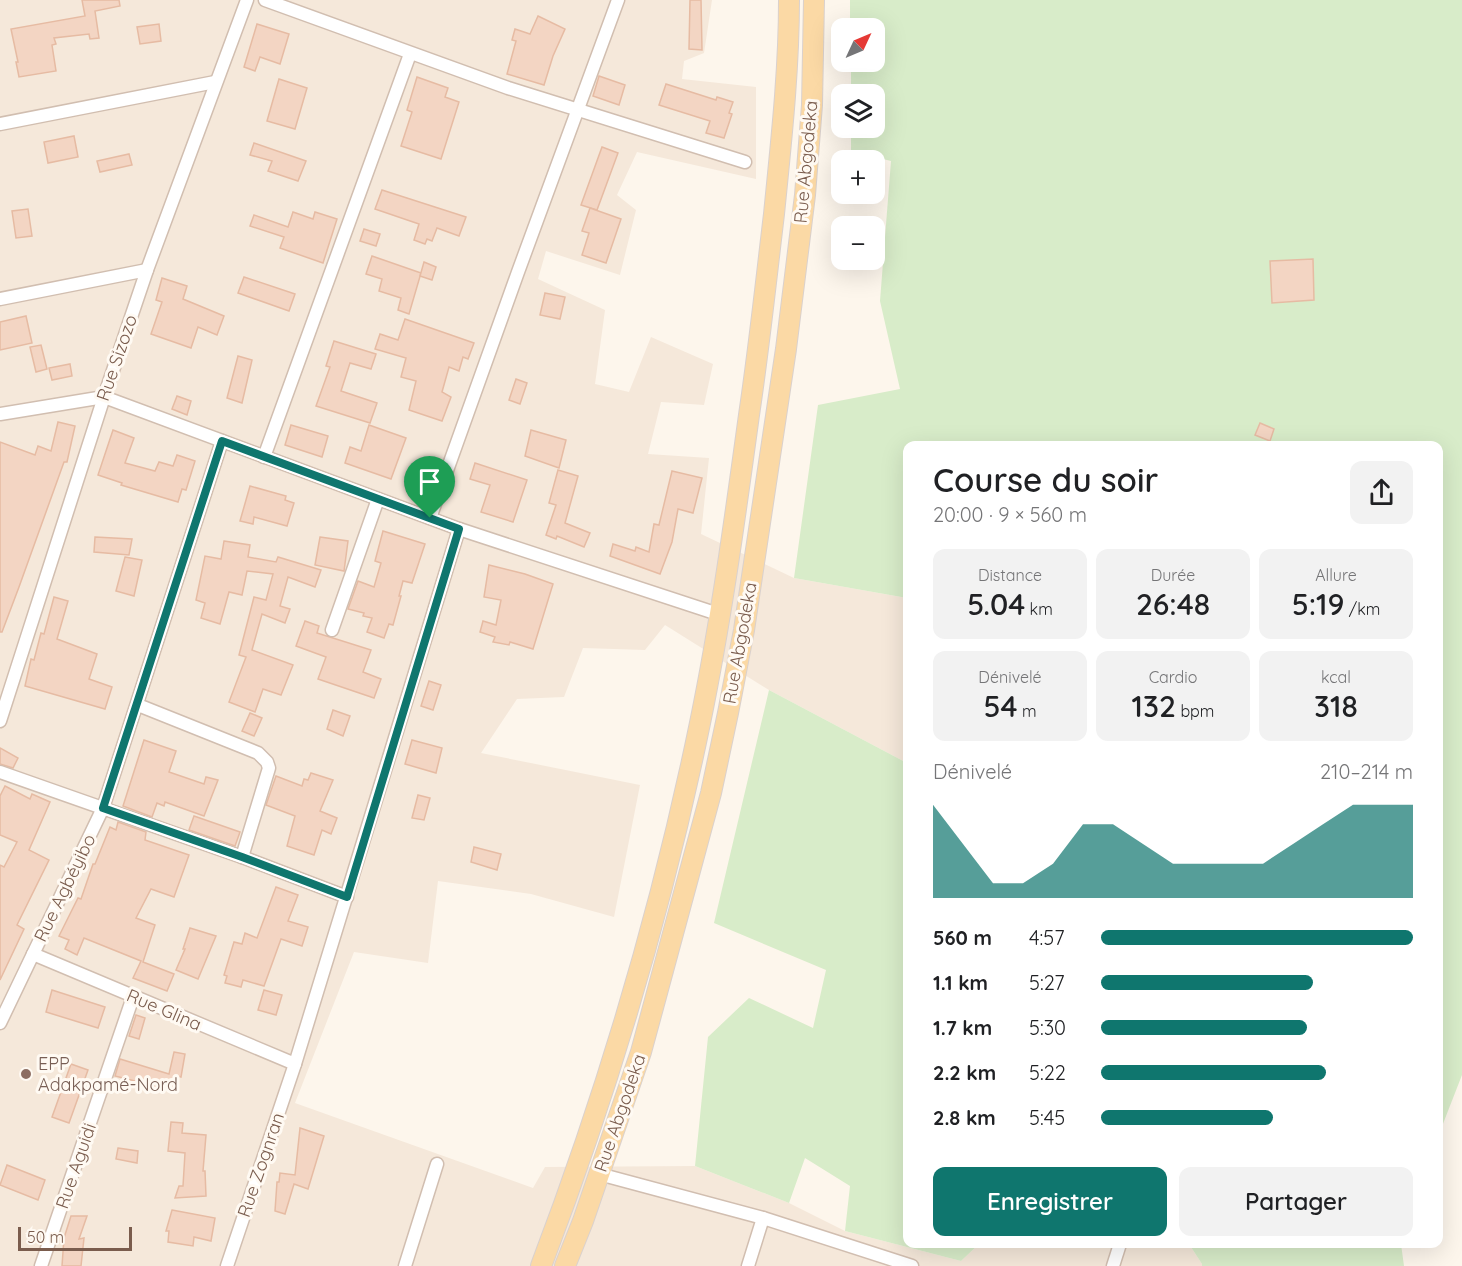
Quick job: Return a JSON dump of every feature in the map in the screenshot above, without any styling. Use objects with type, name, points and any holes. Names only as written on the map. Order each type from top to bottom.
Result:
[{"type":"main road","name":"Rue Abgodeka","points":[[540,1266],[563,1208],[617,1048],[644,952],[700,725],[721,615],[760,338],[785,108],[789,0]]},
{"type":"main road","name":"Rue Abgodeka","points":[[565,1266],[641,1052],[711,793],[744,630],[786,349],[805,195],[812,105],[814,0]]},
{"type":"street","name":"Rue Sizozo","points":[[1,718],[147,270],[247,0]]},
{"type":"street","points":[[265,0],[410,54],[577,110],[745,162]]},
{"type":"street","points":[[430,518],[577,110],[612,22],[618,0]]},
{"type":"street","points":[[264,457],[410,54]]},
{"type":"street","points":[[0,124],[215,82]]},
{"type":"street","points":[[0,299],[147,270]]},
{"type":"street","points":[[0,414],[104,397],[459,529],[721,615]]},
{"type":"street","name":"Rue Agbéyibo","points":[[0,1023],[103,808],[222,441]]},
{"type":"street","points":[[332,630],[378,499]]},
{"type":"street","name":"Rue Zognran","points":[[227,1266],[295,1064],[459,529]]},
{"type":"street","points":[[138,705],[258,753],[267,762],[269,768],[242,857]]},
{"type":"street","points":[[0,772],[242,857],[347,897]]},
{"type":"street","name":"Rue Glina","points":[[33,954],[295,1064]]},
{"type":"street","name":"Rue Aguidi","points":[[41,1266],[134,997]]},
{"type":"street","points":[[405,1266],[437,1164]]},
{"type":"street","points":[[599,1174],[763,1218],[912,1266]]},
{"type":"street","points":[[748,1266],[763,1218]]},
{"type":"street","points":[[1113,1266],[1118,1248]]},
{"type":"shaded area","points":[[0,0],[712,0],[704,53],[684,61],[682,79],[756,87],[756,179],[637,152],[617,195],[636,210],[620,275],[546,251],[538,279],[605,310],[595,384],[629,392],[651,337],[713,364],[704,405],[661,402],[648,454],[709,458],[701,534],[794,578],[903,597],[903,761],[769,690],[665,625],[645,650],[583,648],[564,697],[517,699],[481,753],[640,785],[614,917],[531,894],[438,881],[428,963],[354,952],[295,1103],[533,1188],[545,1167],[695,1166],[789,1203],[845,1231],[903,1246],[903,1248],[961,1261],[975,1248],[1192,1248],[1202,1266],[0,1266]]},
{"type":"green space","points":[[850,0],[1462,0],[1462,1075],[1443,1124],[1443,441],[903,441],[903,597],[794,578],[818,405],[900,389],[880,301],[882,270],[885,270],[891,161],[885,160],[885,150],[851,150],[851,138],[885,138],[885,84],[851,84],[851,72],[885,72],[885,18],[850,18]]},
{"type":"green space","points":[[769,690],[903,761],[903,1246],[845,1231],[850,1186],[805,1158],[789,1203],[695,1166],[708,1037],[749,998],[813,1028],[826,970],[714,923]]},
{"type":"green space","points":[[911,1248],[975,1248],[961,1261]]},
{"type":"green space","points":[[1192,1248],[1402,1248],[1404,1266],[1202,1266]]},
{"type":"building","points":[[82,0],[119,0],[120,6],[95,11],[99,38],[90,39],[89,34],[54,38],[56,44],[52,45],[56,71],[19,77],[11,29],[85,16]]},
{"type":"building","points":[[690,0],[701,0],[702,50],[689,49]]},
{"type":"building","points":[[538,16],[565,29],[544,85],[507,74],[516,41],[512,40],[515,29],[530,34]]},
{"type":"building","points":[[159,24],[161,41],[140,44],[137,27]]},
{"type":"building","points":[[257,24],[289,34],[280,64],[260,57],[255,71],[244,67]]},
{"type":"building","points":[[599,76],[625,85],[619,105],[593,96]]},
{"type":"building","points":[[417,77],[448,88],[445,97],[459,102],[441,159],[401,146],[412,112],[407,110]]},
{"type":"building","points":[[279,79],[307,88],[295,129],[267,121]]},
{"type":"building","points":[[666,84],[716,100],[717,97],[733,102],[729,113],[732,114],[724,138],[706,133],[710,121],[659,105]]},
{"type":"building","points":[[74,136],[78,157],[48,163],[44,142]]},
{"type":"building","points":[[254,143],[306,161],[298,181],[268,171],[272,161],[250,155]]},
{"type":"building","points":[[602,147],[618,153],[597,210],[581,205]]},
{"type":"building","points":[[129,154],[132,165],[100,172],[97,161]]},
{"type":"building","points":[[382,190],[466,217],[459,236],[437,228],[432,241],[427,239],[425,244],[414,240],[419,224],[375,209]]},
{"type":"building","points":[[590,208],[621,219],[606,263],[582,255],[589,233],[582,231]]},
{"type":"building","points":[[28,209],[32,236],[16,238],[12,211]]},
{"type":"building","points":[[293,212],[313,219],[315,212],[337,219],[323,263],[280,248],[284,237],[250,226],[254,215],[288,227]]},
{"type":"building","points":[[364,229],[380,234],[376,246],[360,241]]},
{"type":"building","points":[[372,256],[421,273],[409,314],[398,310],[401,298],[379,291],[382,279],[366,274]]},
{"type":"building","points":[[1313,259],[1314,300],[1272,303],[1270,261]]},
{"type":"building","points":[[424,262],[436,267],[432,280],[420,276]]},
{"type":"building","points":[[244,277],[295,294],[289,311],[238,293]]},
{"type":"building","points":[[162,278],[187,286],[183,299],[224,316],[217,335],[198,327],[191,348],[151,334],[162,302],[156,300]]},
{"type":"building","points":[[545,293],[565,297],[560,319],[540,315]]},
{"type":"building","points":[[26,316],[32,343],[0,350],[0,322]]},
{"type":"building","points":[[405,319],[474,343],[468,359],[463,357],[459,371],[449,367],[442,392],[451,397],[442,421],[409,410],[416,381],[401,377],[406,358],[375,349],[380,334],[398,340]]},
{"type":"building","points":[[334,341],[376,354],[371,369],[350,363],[341,391],[377,403],[370,423],[316,406],[330,367],[326,366]]},
{"type":"building","points":[[41,345],[47,369],[36,372],[30,347]]},
{"type":"building","points":[[238,356],[252,360],[242,403],[227,398]]},
{"type":"building","points":[[70,364],[72,376],[52,380],[49,368]]},
{"type":"building","points":[[516,379],[527,383],[520,404],[509,400]]},
{"type":"building","points":[[177,396],[191,401],[187,415],[172,409]]},
{"type":"building","points":[[58,422],[75,426],[67,462],[64,462],[19,587],[2,632],[0,632],[0,442],[35,455],[38,446],[51,451]]},
{"type":"building","points":[[1260,423],[1274,429],[1270,441],[1255,435]]},
{"type":"building","points":[[291,425],[328,436],[322,457],[285,445]]},
{"type":"building","points":[[369,425],[406,438],[391,479],[345,463],[350,447],[361,451]]},
{"type":"building","points":[[113,430],[134,438],[125,463],[155,471],[159,462],[173,466],[177,455],[195,461],[186,490],[182,489],[178,502],[121,485],[122,483],[98,475]]},
{"type":"building","points":[[531,430],[566,440],[559,468],[525,456]]},
{"type":"building","points":[[475,463],[527,480],[513,522],[481,512],[490,485],[470,479]]},
{"type":"building","points":[[558,470],[578,476],[565,523],[590,533],[584,547],[557,536],[556,539],[546,535],[556,505],[549,503]]},
{"type":"building","points":[[672,471],[702,478],[693,513],[678,509],[672,542],[660,574],[610,556],[613,544],[635,551],[636,547],[649,552],[654,524],[659,525]]},
{"type":"building","points":[[250,486],[286,496],[285,500],[294,503],[287,526],[254,517],[253,524],[240,521]]},
{"type":"building","points":[[383,531],[425,544],[412,583],[403,581],[393,625],[389,624],[384,638],[367,632],[372,618],[363,616],[364,613],[348,609],[358,581],[374,587],[381,563],[375,561]]},
{"type":"building","points":[[95,537],[132,539],[129,555],[94,552]]},
{"type":"building","points":[[320,537],[348,541],[344,571],[315,565]]},
{"type":"building","points":[[224,541],[250,545],[248,557],[276,562],[278,557],[321,570],[315,587],[288,577],[280,606],[290,609],[285,623],[262,614],[252,650],[293,665],[281,695],[263,689],[255,712],[229,702],[246,657],[239,655],[254,597],[266,600],[273,574],[247,571],[242,595],[229,592],[220,624],[201,618],[205,603],[196,600],[205,556],[221,559]]},
{"type":"building","points":[[125,557],[142,560],[134,596],[116,591]]},
{"type":"building","points":[[489,565],[553,584],[533,649],[510,642],[509,645],[493,642],[495,637],[480,632],[483,621],[496,625],[501,600],[484,597]]},
{"type":"building","points":[[54,597],[68,601],[57,639],[97,654],[89,679],[112,687],[105,709],[25,686],[31,659],[34,660],[41,633],[44,634]]},
{"type":"building","points":[[305,621],[319,626],[317,633],[371,650],[363,672],[381,679],[374,698],[318,679],[326,657],[296,646]]},
{"type":"building","points":[[429,681],[441,685],[433,710],[421,706]]},
{"type":"building","points":[[333,710],[350,716],[343,736],[327,729]]},
{"type":"building","points":[[250,713],[262,718],[254,736],[242,731]]},
{"type":"building","points":[[144,740],[176,751],[169,772],[204,784],[206,777],[218,780],[204,816],[165,802],[164,806],[157,803],[152,817],[123,806]]},
{"type":"building","points":[[412,740],[442,748],[436,773],[405,764]]},
{"type":"building","points":[[0,748],[18,758],[13,768],[0,764]]},
{"type":"building","points":[[311,773],[333,780],[320,811],[337,818],[331,834],[322,830],[314,855],[287,846],[295,816],[266,805],[276,776],[302,786],[304,779],[308,780]]},
{"type":"building","points":[[5,786],[30,799],[32,794],[50,802],[29,850],[49,860],[17,925],[24,929],[0,980],[0,865],[4,867],[17,842],[0,835],[0,796]]},
{"type":"building","points":[[418,795],[430,798],[424,820],[412,818]]},
{"type":"building","points":[[194,816],[240,832],[235,846],[189,830]]},
{"type":"building","points":[[118,822],[146,832],[145,840],[189,855],[174,897],[151,889],[136,918],[155,925],[143,962],[174,974],[167,991],[133,978],[141,961],[84,938],[77,955],[65,949],[69,940],[59,936],[78,898],[81,899],[93,864],[95,864],[110,827],[116,830]]},
{"type":"building","points":[[474,847],[501,854],[497,870],[471,862]]},
{"type":"building","points":[[276,887],[298,895],[288,921],[308,927],[302,946],[281,939],[264,986],[243,980],[241,987],[225,983],[227,976],[224,975],[234,942],[242,944],[245,933],[257,938]]},
{"type":"building","points":[[190,928],[216,936],[198,979],[176,970],[185,949],[183,949]]},
{"type":"building","points":[[52,990],[105,1007],[98,1028],[46,1012]]},
{"type":"building","points":[[264,990],[282,995],[276,1015],[258,1010]]},
{"type":"building","points":[[136,1015],[145,1018],[139,1039],[129,1036]]},
{"type":"building","points":[[174,1052],[185,1054],[181,1077],[177,1076],[175,1091],[115,1076],[120,1059],[169,1074]]},
{"type":"building","points":[[71,1064],[88,1070],[69,1123],[52,1117]]},
{"type":"building","points":[[171,1122],[183,1123],[182,1133],[206,1135],[203,1171],[205,1171],[206,1196],[175,1198],[179,1186],[183,1186],[185,1153],[168,1151]]},
{"type":"building","points":[[300,1128],[324,1136],[308,1189],[294,1184],[285,1214],[275,1211],[277,1182],[279,1182],[280,1173],[295,1175]]},
{"type":"building","points":[[118,1148],[138,1151],[137,1163],[116,1159]]},
{"type":"building","points":[[7,1165],[45,1180],[38,1200],[0,1185]]},
{"type":"building","points":[[172,1210],[215,1218],[211,1241],[194,1237],[193,1246],[168,1242],[169,1231],[166,1231]]},
{"type":"building","points":[[71,1216],[87,1216],[79,1239],[84,1238],[81,1266],[62,1266],[64,1238]]},
{"type":"place","name":"EPP Adakpamé-Nord","points":[[26,1074]]},
{"type":"route","points":[[222,441],[430,518],[459,529],[347,897],[103,808],[222,441]]}]
